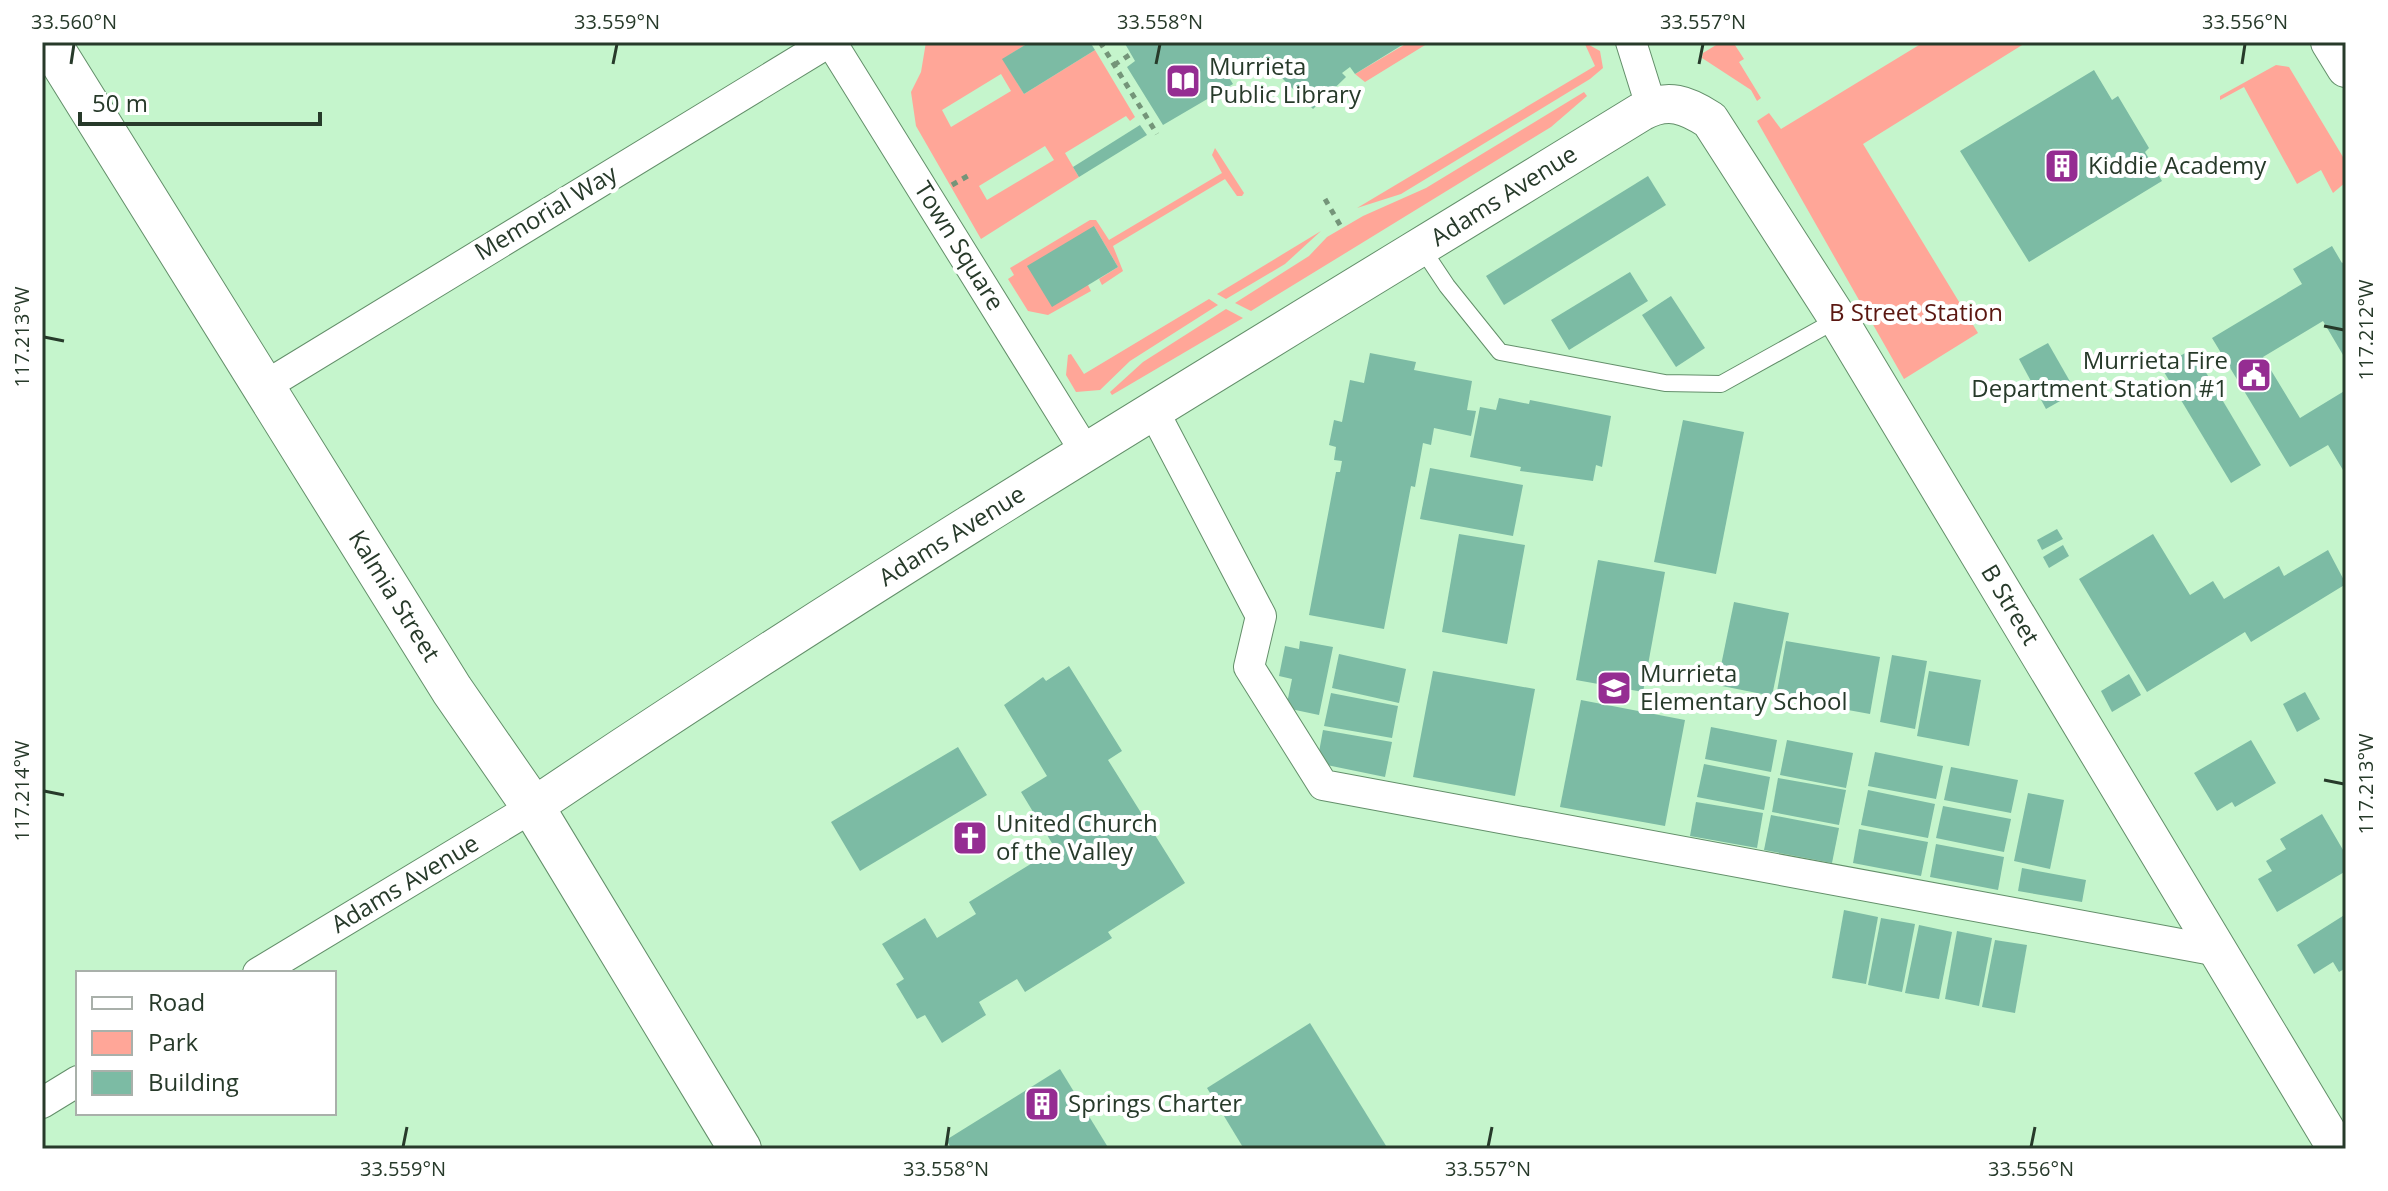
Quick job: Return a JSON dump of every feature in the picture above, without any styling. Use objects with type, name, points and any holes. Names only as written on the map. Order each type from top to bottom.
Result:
[{"type":"main road","name":"Kalmia Street","points":[[49,42],[452,690],[533,807],[740,1149]]},
{"type":"street","name":"Memorial Way","points":[[265,386],[830,42]]},
{"type":"street","name":"Town Square","points":[[830,42],[1085,451]]},
{"type":"street","points":[[1631,42],[1651,106]]},
{"type":"street","points":[[2330,42],[2346,68]]},
{"type":"street","name":"B Street","points":[[1651,106],[1683,103],[1710,120],[1838,319],[2337,1149]]},
{"type":"street","name":"Adams Avenue","points":[[261,971],[533,807],[656,724],[1085,451],[1651,106]]},
{"type":"street","points":[[1153,410],[1261,616],[1249,667],[1323,785],[2218,951]]},
{"type":"street","points":[[42,1103],[76,1082]]},
{"type":"lane","points":[[1421,247],[1447,286],[1500,352],[1665,383],[1721,384],[1838,319]]},
{"type":"path","points":[[1101,42],[1157,134]]},
{"type":"path","points":[[1114,65],[1131,54]]},
{"type":"path","points":[[1125,83],[1134,78]]},
{"type":"path","points":[[948,188],[971,174]]},
{"type":"path","points":[[1325,199],[1340,225]]},
{"type":"green space","points":[[926,42],[1030,42],[1003,59],[1024,94],[1095,50],[1135,117],[1130,121],[1126,116],[1065,153],[1079,177],[981,239],[916,126],[911,92],[921,72]],"holes":[[[1001,74],[1011,91],[951,127],[942,110]],[[1045,146],[1054,160],[987,200],[979,186]]]},
{"type":"green space","points":[[1409,42],[1430,42],[1365,82],[1355,74]]},
{"type":"green space","points":[[1584,42],[1600,51],[1603,68],[1590,79],[1401,194],[1357,208],[1595,66]]},
{"type":"green space","points":[[1721,42],[1733,42],[1744,59],[1739,62],[1761,98],[1757,101],[1751,90],[1702,58],[1703,53]]},
{"type":"green space","name":"B Street Station","points":[[1924,42],[2027,42],[1863,144],[1978,333],[1904,379],[1757,121],[1769,113],[1781,129]]},
{"type":"green space","points":[[2276,65],[2289,67],[2346,162],[2346,182],[2333,193],[2321,170],[2297,184],[2244,87],[2220,100],[2220,96]]},
{"type":"green space","points":[[1584,92],[1587,96],[1551,127],[1251,311],[1235,303],[1309,256],[1327,237],[1363,216],[1426,188]]},
{"type":"green space","points":[[1215,148],[1244,193],[1242,196],[1237,196],[1225,179],[1113,246],[1123,271],[1102,285],[1099,279],[1118,267],[1094,226],[1088,285],[1091,291],[1048,315],[1028,311],[1008,279],[1014,275],[1010,268],[1090,220],[1096,220],[1109,240],[1222,173],[1212,155]]},
{"type":"green space","points":[[1321,231],[1285,264],[1226,299],[1217,294]]},
{"type":"green space","points":[[1209,299],[1218,305],[1130,361],[1100,390],[1076,392],[1066,375],[1068,355],[1071,354],[1084,374]]},
{"type":"green space","points":[[1226,309],[1243,318],[1112,395],[1110,392],[1143,362]]},
{"type":"building","points":[[1030,42],[1090,42],[1095,50],[1024,94],[1002,59]]},
{"type":"building","name":"Murrieta Public Library","points":[[1124,42],[1407,42],[1355,74],[1350,67],[1342,73],[1346,77],[1313,109],[1261,57],[1228,76],[1233,84],[1163,125],[1127,67],[1135,61]]},
{"type":"building","name":"Kiddie Academy","points":[[2094,70],[2112,100],[2118,96],[2149,148],[2145,152],[2162,181],[2029,262],[1960,151]]},
{"type":"building","points":[[1140,125],[1147,135],[1079,177],[1073,167]]},
{"type":"building","points":[[1648,176],[1666,205],[1504,305],[1486,276]]},
{"type":"building","points":[[1094,226],[1118,267],[1052,307],[1027,266]]},
{"type":"building","name":"Murrieta Fire Department Station #1","points":[[2332,246],[2342,263],[2346,261],[2346,360],[2323,321],[2263,357],[2300,418],[2346,390],[2346,475],[2328,445],[2290,467],[2212,338],[2302,284],[2293,269]]},
{"type":"building","points":[[1630,272],[1648,301],[1569,350],[1551,320]]},
{"type":"building","points":[[1671,296],[1705,348],[1676,367],[1642,315]]},
{"type":"building","points":[[2048,343],[2076,392],[2046,409],[2019,359]]},
{"type":"building","points":[[2192,349],[2261,465],[2231,483],[2161,367]]},
{"type":"building","points":[[1370,353],[1416,362],[1414,370],[1472,381],[1467,410],[1476,411],[1471,436],[1434,428],[1431,445],[1423,443],[1415,487],[1411,486],[1384,629],[1309,615],[1336,472],[1340,472],[1342,461],[1334,460],[1336,447],[1329,445],[1334,420],[1342,422],[1350,380],[1364,383]]},
{"type":"building","points":[[1499,398],[1529,404],[1530,400],[1611,416],[1602,467],[1596,465],[1593,481],[1520,471],[1521,467],[1470,457],[1480,407],[1496,410]]},
{"type":"building","points":[[1683,420],[1744,432],[1716,574],[1654,562]]},
{"type":"building","points":[[1430,468],[1523,485],[1513,536],[1420,519]]},
{"type":"building","points":[[2057,529],[2063,539],[2042,550],[2037,540]]},
{"type":"building","points":[[1459,534],[1525,545],[1507,644],[1442,632]]},
{"type":"building","points":[[2153,534],[2190,595],[2213,581],[2224,599],[2279,566],[2284,576],[2328,550],[2346,584],[2251,642],[2245,632],[2147,692],[2079,579]]},
{"type":"building","points":[[2063,545],[2069,556],[2049,568],[2043,557]]},
{"type":"building","points":[[1598,560],[1665,572],[1643,692],[1576,680]]},
{"type":"building","points":[[1734,602],[1789,613],[1772,696],[1717,685]]},
{"type":"building","points":[[1300,641],[1333,647],[1319,715],[1286,708],[1292,679],[1279,676],[1285,646],[1299,649]]},
{"type":"building","points":[[1786,641],[1880,657],[1870,714],[1776,697]]},
{"type":"building","points":[[1339,654],[1406,669],[1399,703],[1332,688]]},
{"type":"building","points":[[1892,655],[1927,661],[1915,729],[1880,722]]},
{"type":"building","points":[[1069,666],[1122,751],[1108,760],[1185,883],[1108,932],[1112,938],[1025,992],[1017,979],[979,1002],[986,1015],[942,1043],[925,1015],[917,1019],[896,984],[904,979],[882,944],[925,918],[937,938],[976,914],[969,902],[1047,854],[1052,863],[1061,858],[1021,792],[1047,776],[1004,705],[1043,677],[1046,681]]},
{"type":"building","points":[[1433,671],[1535,689],[1515,796],[1413,777]]},
{"type":"building","points":[[1929,671],[1981,680],[1969,746],[1917,736]]},
{"type":"building","points":[[2129,674],[2141,695],[2112,712],[2101,691]]},
{"type":"building","points":[[2305,692],[2320,719],[2297,732],[2283,704]]},
{"type":"building","points":[[1331,693],[1398,706],[1392,738],[1324,726]]},
{"type":"building","points":[[1581,700],[1685,720],[1665,826],[1560,807]]},
{"type":"building","points":[[1711,727],[1777,740],[1771,772],[1705,759]]},
{"type":"building","points":[[1323,730],[1392,742],[1385,777],[1317,763]]},
{"type":"building","points":[[1787,740],[1853,753],[1846,788],[1780,775]]},
{"type":"building","points":[[2251,740],[2276,783],[2235,807],[2232,802],[2217,811],[2194,773]]},
{"type":"building","points":[[958,747],[987,795],[860,871],[831,822]]},
{"type":"building","points":[[1875,752],[1943,766],[1936,799],[1868,786]]},
{"type":"building","points":[[1704,764],[1770,777],[1764,810],[1697,797]]},
{"type":"building","points":[[1951,767],[2018,780],[2011,813],[1944,800]]},
{"type":"building","points":[[1778,778],[1846,790],[1839,825],[1772,812]]},
{"type":"building","points":[[1868,790],[1935,804],[1928,838],[1861,825]]},
{"type":"building","points":[[2028,793],[2064,800],[2050,869],[2014,861]]},
{"type":"building","points":[[1696,802],[1763,813],[1757,848],[1690,836]]},
{"type":"building","points":[[1943,806],[2011,819],[2004,852],[1936,838]]},
{"type":"building","points":[[2322,814],[2346,855],[2346,871],[2277,912],[2258,879],[2272,871],[2266,861],[2286,849],[2280,839]]},
{"type":"building","points":[[1771,815],[1839,828],[1832,863],[1764,850]]},
{"type":"building","points":[[1859,829],[1928,842],[1921,876],[1853,863]]},
{"type":"building","points":[[1936,844],[2004,857],[1998,890],[1930,877]]},
{"type":"building","points":[[2022,868],[2086,880],[2082,902],[2018,891]]},
{"type":"building","points":[[1844,910],[1878,917],[1866,984],[1832,978]]},
{"type":"building","points":[[2346,914],[2346,968],[2339,972],[2333,962],[2314,974],[2297,945]]},
{"type":"building","points":[[1881,918],[1915,924],[1902,992],[1868,985]]},
{"type":"building","points":[[1919,925],[1952,932],[1939,999],[1905,993]]},
{"type":"building","points":[[1957,931],[1992,938],[1979,1006],[1945,999]]},
{"type":"building","points":[[1995,940],[2027,945],[2015,1013],[1982,1007]]},
{"type":"building","points":[[1310,1023],[1388,1149],[1244,1149],[1207,1088]]},
{"type":"building","name":"Springs Charter","points":[[1060,1069],[1109,1149],[952,1149],[946,1140]]},
{"type":"place","name":"Murrieta Public Library","points":[[1183,81]]},
{"type":"place","name":"Kiddie Academy","points":[[2062,166]]},
{"type":"place","name":"Murrieta Fire Department Station #1","points":[[2254,375]]},
{"type":"place","name":"Murrieta Elementary School","points":[[1614,688]]},
{"type":"place","name":"United Church of the Valley","points":[[970,838]]},
{"type":"place","name":"Springs Charter","points":[[1042,1104]]}]
